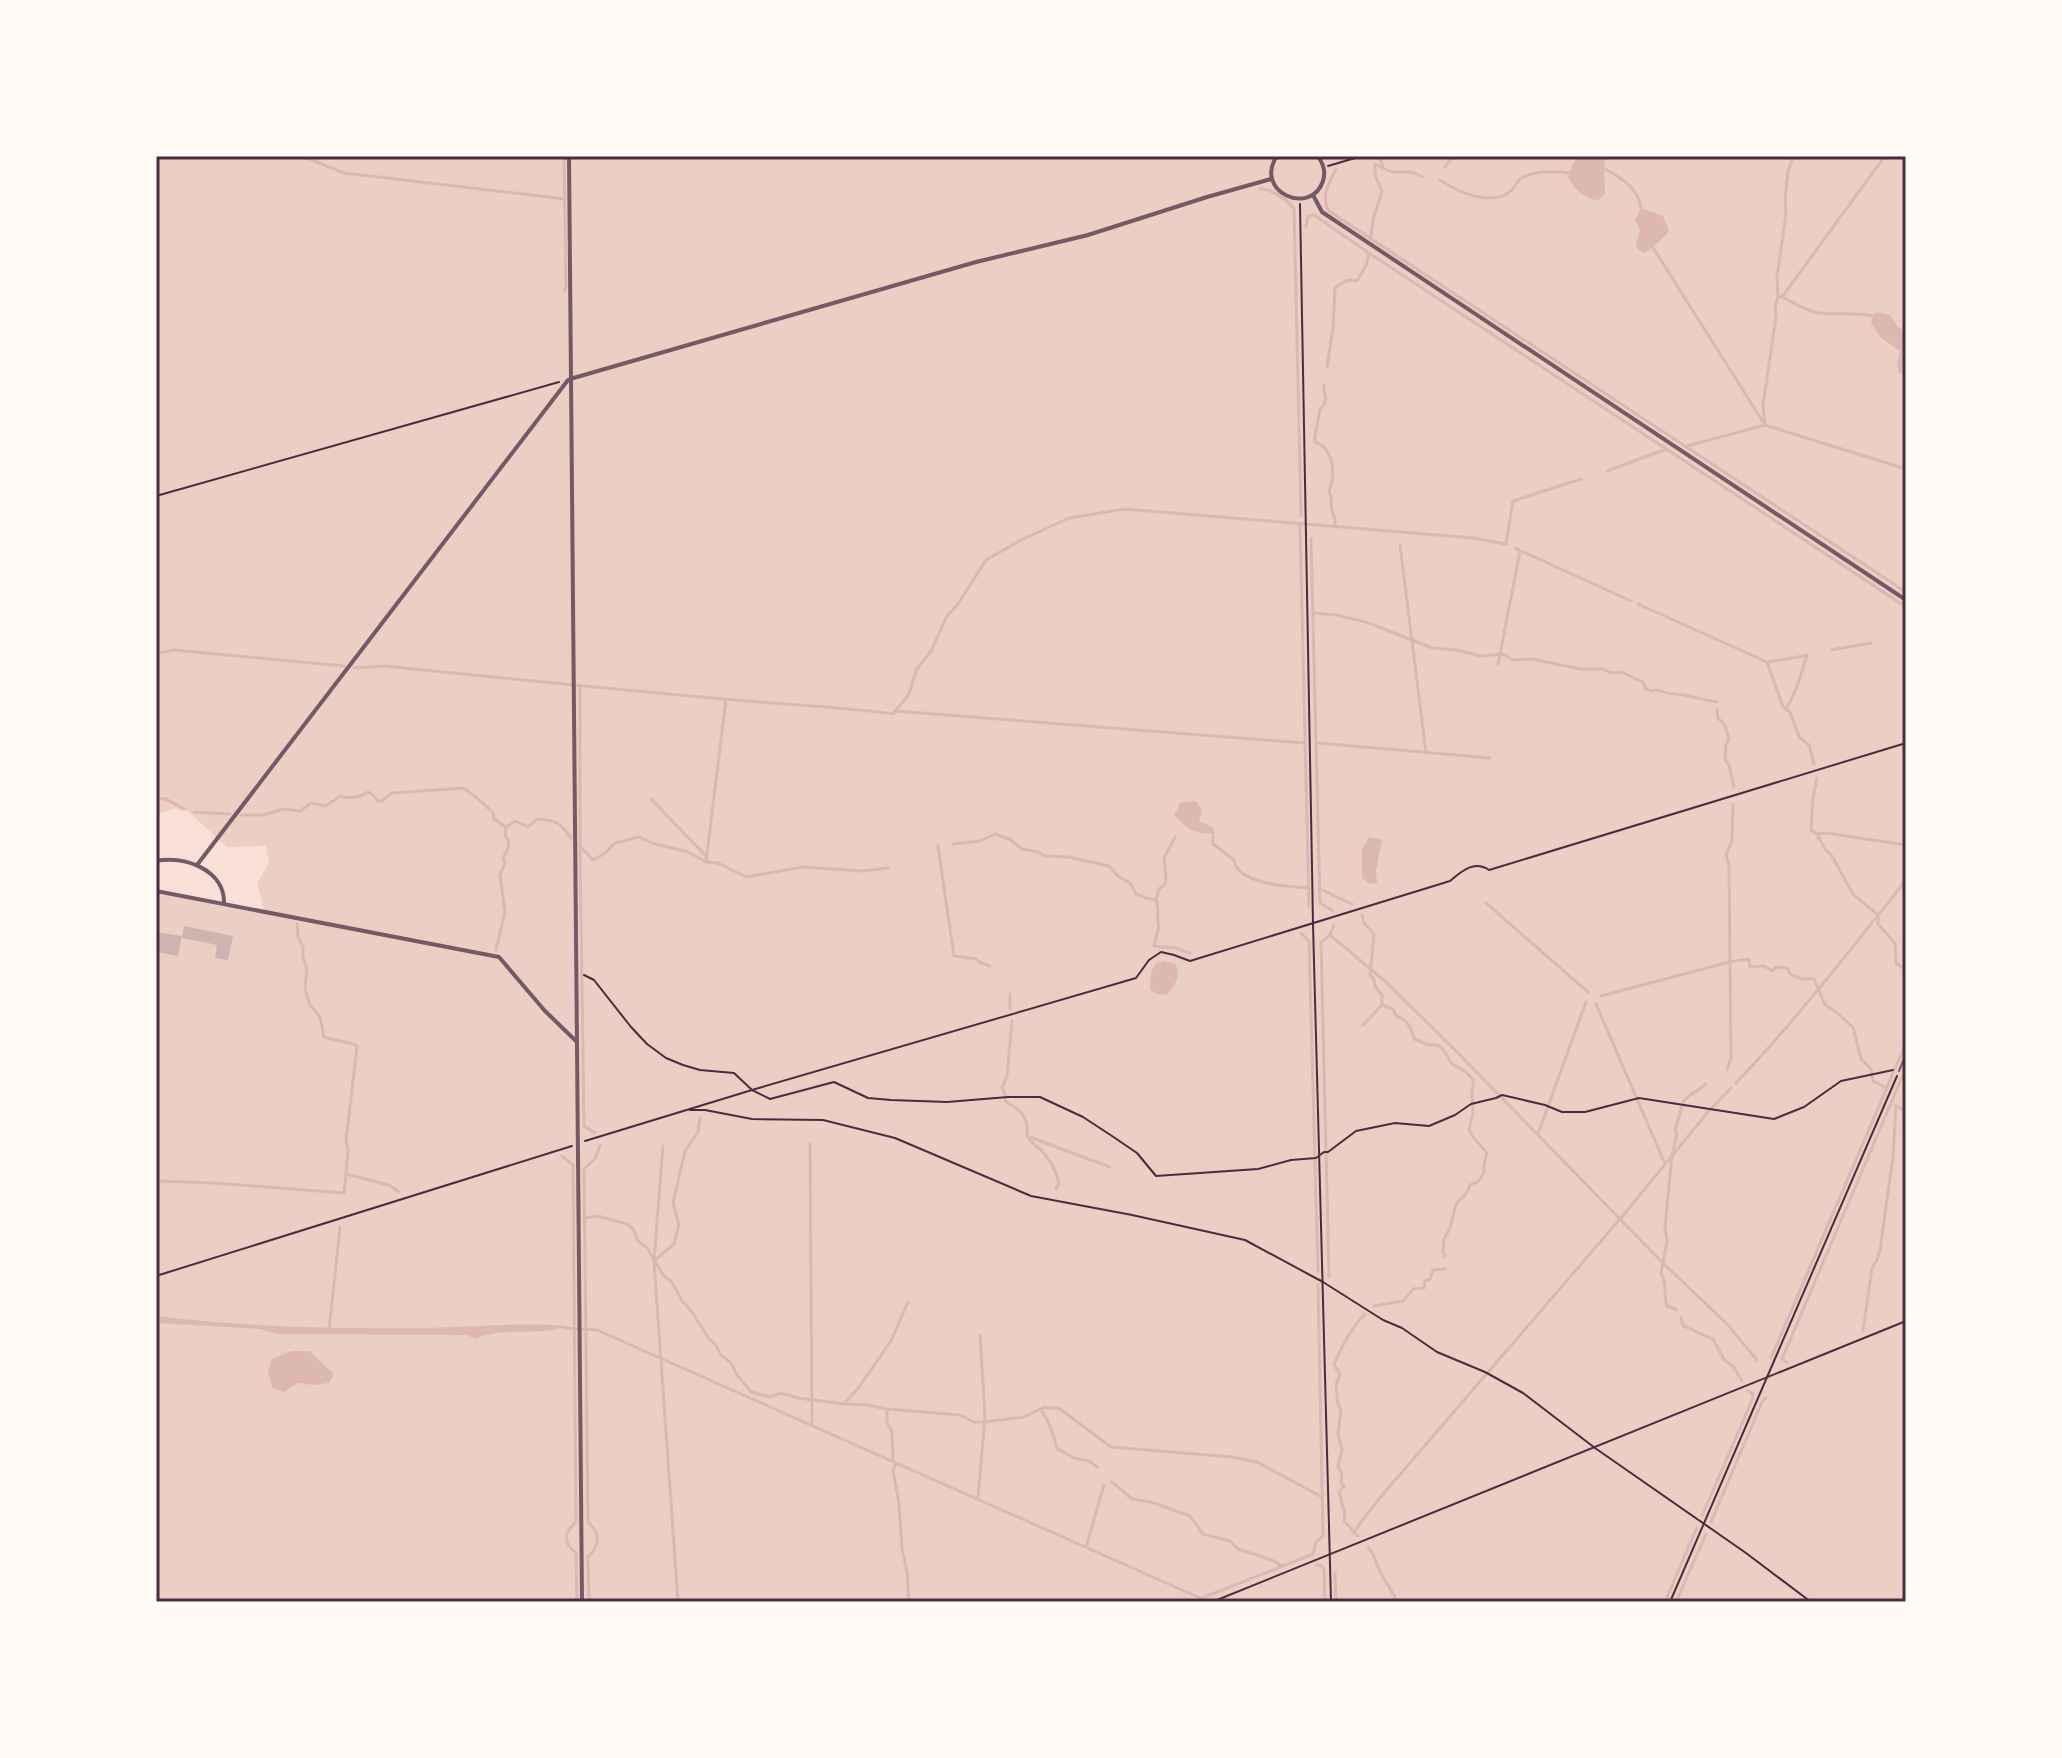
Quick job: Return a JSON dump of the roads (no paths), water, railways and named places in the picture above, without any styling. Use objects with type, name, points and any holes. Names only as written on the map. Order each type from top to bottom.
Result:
[{"type":"street","points":[[569,156],[582,1602]]},
{"type":"street","points":[[1277,156],[1273,161],[1271,179],[1284,194],[1299,199],[1313,195],[1324,178],[1324,167],[1318,156]]},
{"type":"street","points":[[197,865],[570,379],[976,262],[1088,235],[1271,179]]},
{"type":"street","points":[[1313,195],[1322,212],[1906,600]]},
{"type":"street","points":[[156,861],[178,860],[209,872],[219,884],[224,903]]},
{"type":"street","points":[[156,891],[499,957],[577,1043]]},
{"type":"lane","points":[[1899,1071],[1906,1054]]},
{"type":"waterway","points":[[302,156],[344,173],[565,199]]},
{"type":"waterway","points":[[564,156],[564,291]]},
{"type":"waterway","points":[[1445,167],[1453,156]]},
{"type":"waterway","points":[[1765,425],[1763,405],[1776,317],[1788,172],[1793,156]]},
{"type":"waterway","points":[[1778,297],[1782,297],[1885,156]]},
{"type":"waterway","points":[[1380,157],[1383,168],[1392,172],[1412,172],[1423,177]]},
{"type":"waterway","points":[[1371,238],[1382,191],[1375,175],[1375,164],[1383,168]]},
{"type":"waterway","points":[[1336,169],[1325,195],[1329,211],[1906,592]]},
{"type":"waterway","points":[[1605,169],[1633,189],[1641,208]]},
{"type":"waterway","points":[[1440,180],[1465,193],[1495,198],[1512,190],[1519,180],[1530,174],[1570,173]]},
{"type":"waterway","points":[[1260,189],[1274,192],[1294,208],[1301,516]]},
{"type":"waterway","points":[[1306,226],[1308,216],[1314,215],[1906,607]]},
{"type":"waterway","points":[[1652,246],[1763,422]]},
{"type":"waterway","points":[[1327,367],[1335,287],[1348,280],[1357,281],[1369,253]]},
{"type":"waterway","points":[[1782,297],[1814,312],[1873,316]]},
{"type":"waterway","points":[[1324,385],[1326,398],[1320,409],[1315,442],[1326,450],[1332,463],[1329,491],[1335,527]]},
{"type":"waterway","points":[[1687,446],[1765,425],[1906,469]]},
{"type":"waterway","points":[[1607,471],[1668,450]]},
{"type":"waterway","points":[[354,668],[384,666],[893,714],[909,694],[916,671],[932,649],[947,616],[986,560],[1069,518],[1125,509],[1473,538],[1506,544],[1513,501],[1581,479]]},
{"type":"waterway","points":[[1300,525],[1309,907]]},
{"type":"waterway","points":[[1311,539],[1320,903],[1333,911]]},
{"type":"waterway","points":[[1400,545],[1426,753]]},
{"type":"waterway","points":[[1515,548],[1631,601]]},
{"type":"waterway","points":[[1498,665],[1520,551]]},
{"type":"waterway","points":[[1638,604],[1767,662],[1783,707],[1790,712],[1799,737],[1809,745],[1814,764]]},
{"type":"waterway","points":[[1313,613],[1369,623],[1432,648],[1480,656],[1503,654],[1513,660],[1532,659],[1581,669],[1621,672],[1643,682],[1645,688],[1651,691],[1717,702]]},
{"type":"waterway","points":[[1831,650],[1871,643]]},
{"type":"waterway","points":[[156,654],[173,650],[344,666]]},
{"type":"waterway","points":[[1786,710],[1807,655]]},
{"type":"waterway","points":[[1768,662],[1804,656]]},
{"type":"waterway","points":[[580,687],[584,1126],[595,1133]]},
{"type":"waterway","points":[[706,862],[726,699]]},
{"type":"waterway","points":[[1717,710],[1729,739],[1725,760],[1734,787]]},
{"type":"waterway","points":[[895,711],[1305,743]]},
{"type":"waterway","points":[[1318,743],[1490,758]]},
{"type":"waterway","points":[[1817,778],[1811,830],[1817,834],[1906,845]]},
{"type":"waterway","points":[[241,815],[264,815],[283,809],[300,811],[311,803],[326,806],[340,796],[354,797],[368,792],[382,801],[392,793],[463,788],[506,827],[515,821],[528,827],[537,819],[549,821],[561,825],[571,838]]},
{"type":"waterway","points":[[156,798],[166,799],[184,809]]},
{"type":"waterway","points":[[651,799],[706,856]]},
{"type":"waterway","points":[[1727,1070],[1731,1058],[1729,866],[1726,854],[1732,841],[1733,804]]},
{"type":"waterway","points":[[194,812],[230,814]]},
{"type":"waterway","points":[[496,950],[505,912],[500,875],[509,844],[505,836],[506,828]]},
{"type":"waterway","points":[[1213,833],[1213,844],[1234,860],[1244,874],[1265,883],[1309,888]]},
{"type":"waterway","points":[[953,844],[980,841],[995,834],[1009,839],[1022,849],[1044,856],[1068,857],[1109,866],[1130,883],[1136,894],[1156,900],[1159,889],[1165,884],[1164,858],[1175,837]]},
{"type":"waterway","points":[[1817,834],[1853,894],[1878,915],[1878,924],[1895,943],[1896,963],[1906,970]]},
{"type":"waterway","points":[[580,846],[593,860],[615,843],[639,837],[688,852],[706,862],[718,863],[746,877],[803,867],[861,871],[888,868]]},
{"type":"waterway","points":[[938,846],[954,956],[976,959],[990,966]]},
{"type":"waterway","points":[[1736,1083],[1802,1009],[1906,880]]},
{"type":"waterway","points":[[1320,889],[1352,904]]},
{"type":"waterway","points":[[1156,900],[1159,927],[1154,946],[1190,953]]},
{"type":"waterway","points":[[1486,903],[1588,992]]},
{"type":"waterway","points":[[1362,915],[1364,923],[1374,934],[1370,975],[1382,995],[1382,1005],[1393,1009],[1396,1016],[1406,1022],[1414,1039],[1438,1045],[1452,1064],[1465,1071],[1474,1081],[1469,1129],[1487,1153],[1484,1172],[1456,1204],[1444,1239],[1445,1256]]},
{"type":"waterway","points":[[297,924],[307,969],[307,996],[320,1017],[324,1037],[357,1047],[346,1140],[346,1174]]},
{"type":"waterway","points":[[1334,925],[1330,935],[1386,982],[1459,1054],[1661,1261],[1727,1324],[1757,1360]]},
{"type":"waterway","points":[[1301,933],[1309,941],[1318,1272]]},
{"type":"waterway","points":[[1329,1277],[1321,942],[1330,935]]},
{"type":"waterway","points":[[1601,996],[1729,962],[1749,959],[1750,967],[1764,966],[1773,971],[1776,967],[1787,968],[1790,974],[1802,979],[1814,979],[1825,1005],[1853,1027],[1861,1059],[1871,1069],[1873,1081],[1887,1088]]},
{"type":"waterway","points":[[1010,994],[1010,1009]]},
{"type":"waterway","points":[[1538,1134],[1586,1002]]},
{"type":"waterway","points":[[1596,1004],[1665,1164]]},
{"type":"waterway","points":[[1363,1025],[1382,1005]]},
{"type":"waterway","points":[[1012,1021],[1007,1076],[1002,1088],[1006,1102],[1020,1111],[1025,1119],[1027,1136],[1110,1167]]},
{"type":"waterway","points":[[1771,1358],[1906,1043]]},
{"type":"waterway","points":[[1787,1362],[1782,1359],[1906,1068]]},
{"type":"waterway","points":[[1677,1310],[1667,1306],[1661,1273],[1667,1241],[1665,1228],[1675,1130],[1684,1100],[1706,1084]]},
{"type":"waterway","points":[[1353,1533],[1731,1088]]},
{"type":"waterway","points":[[1896,1105],[1906,1112]]},
{"type":"waterway","points":[[1863,1331],[1872,1268],[1880,1250],[1893,1157],[1896,1105]]},
{"type":"waterway","points":[[654,1261],[674,1244],[679,1225],[673,1203],[685,1151],[698,1132],[700,1118]]},
{"type":"waterway","points":[[1028,1138],[1053,1166],[1059,1183],[1056,1189]]},
{"type":"waterway","points":[[810,1143],[812,1425]]},
{"type":"waterway","points":[[589,1602],[588,1557],[597,1540],[588,1522],[584,1169],[595,1159],[600,1146]]},
{"type":"waterway","points":[[663,1146],[654,1261],[678,1602]]},
{"type":"waterway","points":[[562,1156],[573,1165],[576,1522],[566,1538],[576,1553],[577,1602]]},
{"type":"waterway","points":[[156,1181],[344,1193],[346,1174],[389,1185],[399,1192]]},
{"type":"waterway","points":[[585,1218],[598,1216],[627,1224],[634,1230],[637,1240],[647,1248],[710,1340],[751,1392],[770,1397],[781,1393],[844,1404],[960,1415],[974,1422],[1024,1417],[1044,1407],[1060,1409],[1111,1447],[1232,1457],[1257,1462],[1322,1497]]},
{"type":"waterway","points":[[329,1330],[340,1227]]},
{"type":"waterway","points":[[1374,1306],[1403,1301],[1413,1289],[1424,1288],[1433,1270],[1445,1269]]},
{"type":"waterway","points":[[1202,1598],[1313,1554],[1316,1542],[1323,1536],[1318,1285]]},
{"type":"waterway","points":[[845,1403],[891,1341],[908,1302]]},
{"type":"waterway","points":[[1358,1536],[1344,1521],[1339,1492],[1344,1486],[1338,1466],[1342,1450],[1338,1434],[1341,1410],[1336,1385],[1340,1374],[1334,1365],[1347,1338],[1365,1314]]},
{"type":"waterway","points":[[1681,1317],[1683,1326],[1713,1339],[1725,1361],[1732,1365],[1742,1381]]},
{"type":"waterway","points":[[563,1328],[597,1330],[1209,1602]]},
{"type":"waterway","points":[[978,1498],[985,1416],[980,1335]]},
{"type":"waterway","points":[[1702,1516],[1752,1400],[1753,1394],[1748,1391]]},
{"type":"waterway","points":[[1711,1522],[1766,1398]]},
{"type":"waterway","points":[[887,1409],[893,1460]]},
{"type":"waterway","points":[[1041,1410],[1057,1449],[1097,1467]]},
{"type":"waterway","points":[[896,1464],[893,1470],[909,1602]]},
{"type":"waterway","points":[[1112,1482],[1132,1499],[1151,1502],[1190,1516],[1203,1534],[1230,1541],[1238,1549],[1282,1566]]},
{"type":"waterway","points":[[1086,1547],[1104,1485]]},
{"type":"waterway","points":[[1665,1602],[1697,1527]]},
{"type":"waterway","points":[[1676,1602],[1706,1534]]},
{"type":"waterway","points":[[1368,1547],[1398,1602]]},
{"type":"waterway","points":[[1317,1565],[1324,1570],[1325,1602]]},
{"type":"waterway","points":[[1335,1573],[1336,1602]]}]
